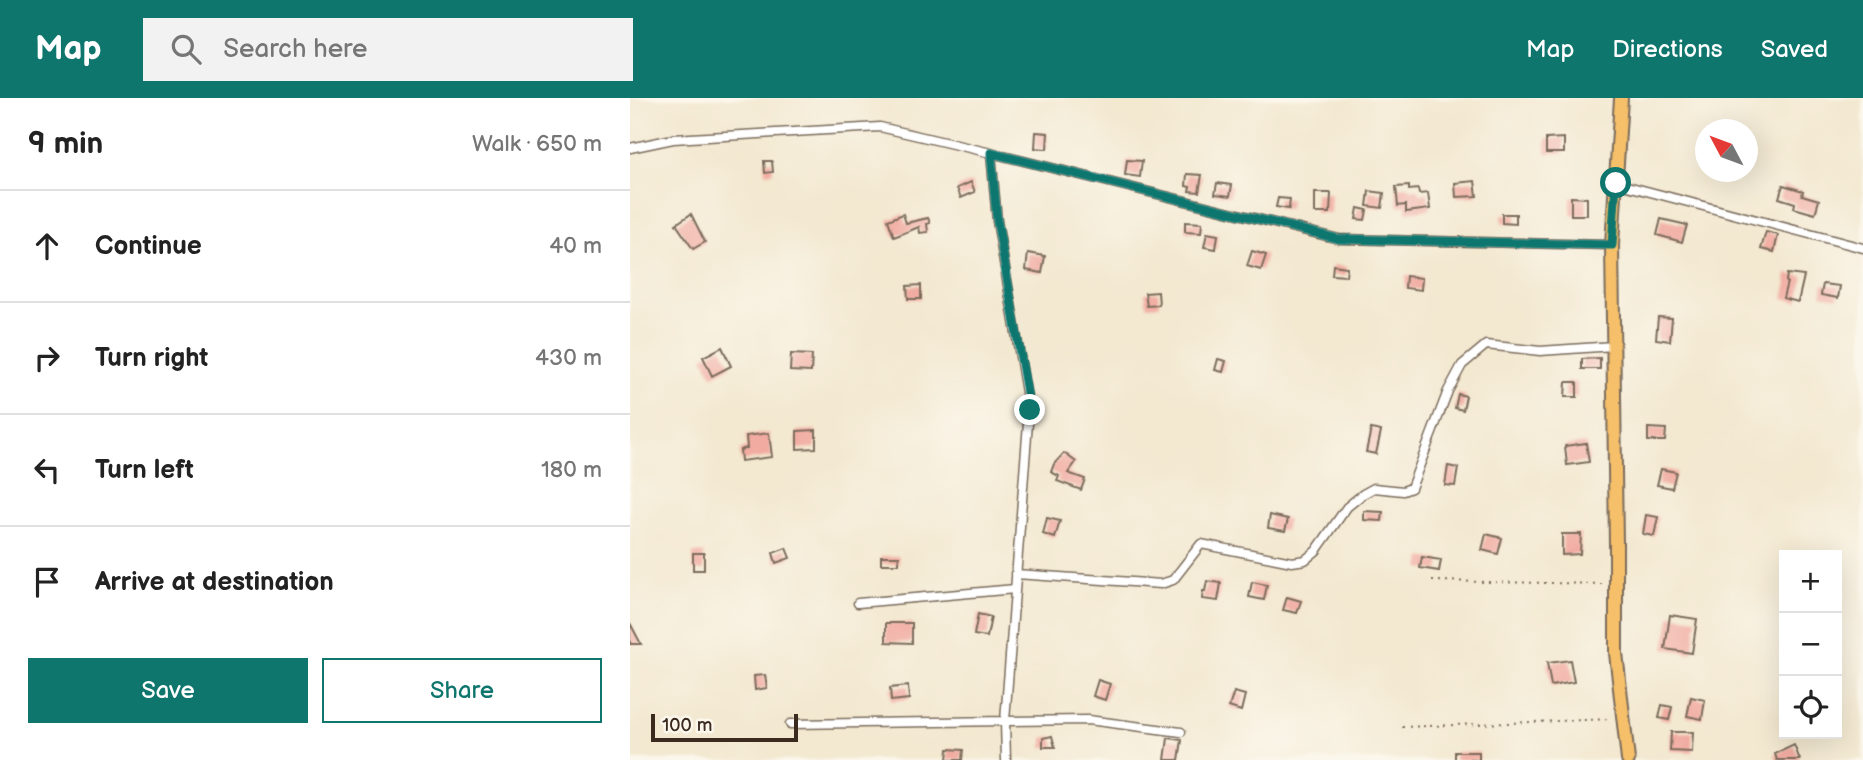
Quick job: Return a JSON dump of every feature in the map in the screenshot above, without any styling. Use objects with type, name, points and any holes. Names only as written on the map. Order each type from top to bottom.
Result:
[{"type":"main road","points":[[1621,98],[1612,245],[1615,584],[1616,653],[1628,760]]},
{"type":"street","points":[[630,148],[673,139],[880,127],[1339,239],[1612,245]]},
{"type":"street","points":[[991,153],[997,220],[1030,410],[1005,721],[1006,760]]},
{"type":"street","points":[[1616,183],[1863,248]]},
{"type":"street","points":[[1016,574],[1161,584],[1173,580],[1201,544],[1292,562],[1305,560],[1316,551],[1347,507],[1363,494],[1374,488],[1403,491],[1411,488],[1448,391],[1462,365],[1486,345],[1540,351],[1614,346]]},
{"type":"street","points":[[858,603],[1015,589]]},
{"type":"street","points":[[790,724],[1088,720],[1181,733]]},
{"type":"path","points":[[1432,581],[1615,584]]},
{"type":"path","points":[[1402,727],[1622,718]]},
{"type":"building","points":[[1036,132],[1048,133],[1047,149],[1035,148]]},
{"type":"building","points":[[1564,138],[1564,153],[1546,153],[1546,139]]},
{"type":"building","points":[[1127,160],[1142,161],[1140,177],[1125,175]]},
{"type":"building","points":[[764,161],[772,161],[773,172],[765,173]]},
{"type":"building","points":[[1187,174],[1202,175],[1199,192],[1189,191],[1190,187],[1186,186]]},
{"type":"building","points":[[1475,181],[1477,196],[1456,197],[1455,183]]},
{"type":"building","points":[[971,182],[975,192],[961,198],[957,188]]},
{"type":"building","points":[[1217,183],[1232,185],[1230,196],[1215,194]]},
{"type":"building","points":[[1783,185],[1803,191],[1802,195],[1819,200],[1815,214],[1794,208],[1795,203],[1779,198]]},
{"type":"building","points":[[1409,186],[1409,190],[1418,189],[1419,194],[1428,193],[1430,209],[1406,212],[1406,205],[1398,206],[1396,187]]},
{"type":"building","points":[[1369,191],[1384,193],[1382,208],[1367,206]]},
{"type":"building","points":[[1315,193],[1331,193],[1330,213],[1315,213]]},
{"type":"building","points":[[1571,197],[1587,198],[1587,215],[1571,215]]},
{"type":"building","points":[[1278,198],[1290,199],[1289,209],[1276,207]]},
{"type":"building","points":[[1358,208],[1367,210],[1365,220],[1356,219]]},
{"type":"building","points":[[691,214],[705,242],[693,249],[676,224]]},
{"type":"building","points":[[903,214],[906,223],[928,218],[928,232],[920,233],[919,227],[894,237],[888,220]]},
{"type":"building","points":[[1502,214],[1516,214],[1516,224],[1502,223]]},
{"type":"building","points":[[1661,219],[1687,225],[1682,242],[1657,235]]},
{"type":"building","points":[[1185,222],[1202,223],[1201,233],[1185,232]]},
{"type":"building","points":[[1766,232],[1778,235],[1774,252],[1761,249]]},
{"type":"building","points":[[1207,233],[1218,235],[1216,249],[1204,247]]},
{"type":"building","points":[[1252,251],[1266,255],[1261,270],[1247,266]]},
{"type":"building","points":[[1028,253],[1045,256],[1042,273],[1026,270]]},
{"type":"building","points":[[1333,265],[1347,267],[1346,276],[1332,275]]},
{"type":"building","points":[[1787,274],[1804,276],[1798,302],[1783,298]]},
{"type":"building","points":[[1406,276],[1422,278],[1421,290],[1405,288]]},
{"type":"building","points":[[1823,284],[1840,286],[1838,298],[1821,295]]},
{"type":"building","points":[[921,285],[921,299],[908,299],[907,286]]},
{"type":"building","points":[[1158,292],[1159,305],[1147,306],[1145,293]]},
{"type":"building","points":[[1658,317],[1672,318],[1670,341],[1656,339]]},
{"type":"building","points":[[722,347],[731,366],[712,376],[703,357]]},
{"type":"building","points":[[791,354],[812,355],[811,372],[790,371]]},
{"type":"building","points":[[1600,358],[1600,369],[1582,369],[1582,359]]},
{"type":"building","points":[[1218,359],[1226,361],[1223,372],[1215,370]]},
{"type":"building","points":[[1566,382],[1577,382],[1577,397],[1565,397]]},
{"type":"building","points":[[1458,394],[1466,396],[1463,410],[1455,408]]},
{"type":"building","points":[[1648,428],[1666,429],[1665,441],[1648,441]]},
{"type":"building","points":[[1371,429],[1381,431],[1376,454],[1366,452]]},
{"type":"building","points":[[816,430],[816,448],[797,449],[797,431]]},
{"type":"building","points":[[769,433],[772,457],[741,461],[740,450],[747,448],[746,436]]},
{"type":"building","points":[[1586,443],[1589,462],[1567,465],[1565,446]]},
{"type":"building","points":[[1064,453],[1076,462],[1068,473],[1085,479],[1081,490],[1057,481],[1059,476],[1051,472]]},
{"type":"building","points":[[1448,466],[1458,468],[1455,486],[1445,485]]},
{"type":"building","points":[[1661,469],[1676,472],[1672,488],[1657,485]]},
{"type":"building","points":[[1364,511],[1383,512],[1382,521],[1364,520]]},
{"type":"building","points":[[1270,515],[1288,519],[1285,531],[1268,528]]},
{"type":"building","points":[[1646,515],[1658,517],[1654,536],[1643,534]]},
{"type":"building","points":[[1047,518],[1060,521],[1055,538],[1043,534]]},
{"type":"building","points":[[1486,534],[1502,538],[1498,554],[1482,550]]},
{"type":"building","points":[[1562,534],[1581,534],[1580,554],[1562,555]]},
{"type":"building","points":[[786,548],[790,558],[776,563],[773,553]]},
{"type":"building","points":[[693,553],[704,553],[704,570],[693,570]]},
{"type":"building","points":[[881,556],[899,556],[899,564],[881,564]]},
{"type":"building","points":[[1422,557],[1441,560],[1439,571],[1420,568]]},
{"type":"building","points":[[1207,581],[1221,583],[1218,601],[1202,599]]},
{"type":"building","points":[[1252,582],[1267,585],[1264,600],[1249,597]]},
{"type":"building","points":[[1287,597],[1301,601],[1297,613],[1283,610]]},
{"type":"building","points":[[978,614],[991,617],[987,637],[974,635]]},
{"type":"building","points":[[1670,615],[1697,619],[1692,653],[1665,649]]},
{"type":"building","points":[[630,623],[641,644],[630,644]]},
{"type":"building","points":[[886,623],[912,623],[912,643],[886,642]]},
{"type":"building","points":[[1570,660],[1574,682],[1551,686],[1547,663]]},
{"type":"building","points":[[765,675],[767,688],[755,690],[754,676]]},
{"type":"building","points":[[1098,680],[1110,684],[1105,700],[1093,696]]},
{"type":"building","points":[[908,686],[909,699],[891,701],[890,688]]},
{"type":"building","points":[[1234,692],[1245,695],[1241,711],[1229,707]]},
{"type":"building","points":[[1691,697],[1705,700],[1702,719],[1687,716]]},
{"type":"building","points":[[1662,705],[1672,707],[1669,720],[1659,718]]},
{"type":"building","points":[[1671,732],[1693,732],[1692,752],[1670,751]]},
{"type":"building","points":[[1052,736],[1055,747],[1043,747],[1043,738]]},
{"type":"building","points":[[1168,738],[1182,740],[1179,760],[1165,760]]},
{"type":"building","points":[[1794,745],[1800,760],[1777,760],[1775,754]]},
{"type":"building","points":[[948,749],[963,750],[962,760],[947,760]]},
{"type":"building","points":[[1455,752],[1479,752],[1479,760],[1455,760]]},
{"type":"route","points":[[1030,410],[997,220],[991,153],[1339,239],[1612,245],[1616,183]]}]
